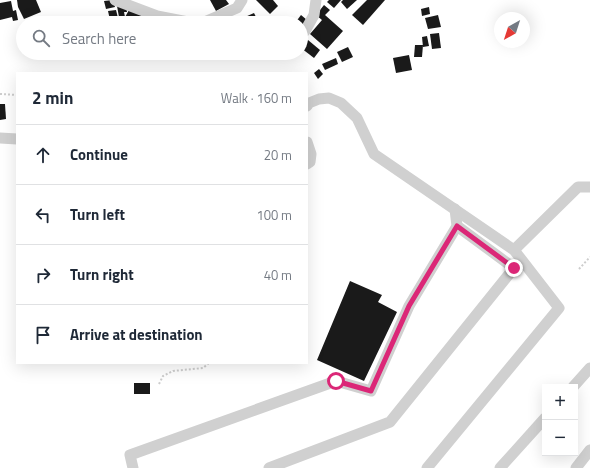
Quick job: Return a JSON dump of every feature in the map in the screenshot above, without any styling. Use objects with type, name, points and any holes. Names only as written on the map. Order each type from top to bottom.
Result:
[{"type":"street","points":[[115,0],[157,16]]},
{"type":"street","points":[[218,16],[237,8],[242,0]]},
{"type":"street","points":[[308,26],[314,15],[316,0]]},
{"type":"street","points":[[308,104],[319,99],[329,98],[341,103],[357,118],[374,154],[514,250],[559,308],[427,468]]},
{"type":"street","points":[[0,138],[16,139]]},
{"type":"street","points":[[308,145],[311,154],[310,162],[308,163]]},
{"type":"street","points":[[514,250],[578,187],[590,187]]},
{"type":"street","points":[[133,468],[130,455],[336,381],[371,391],[409,306],[457,226],[455,209]]},
{"type":"street","points":[[270,468],[390,422],[514,268],[457,226]]},
{"type":"street","points":[[576,384],[590,368]]},
{"type":"street","points":[[500,468],[543,420]]},
{"type":"street","points":[[576,468],[590,450]]},
{"type":"path","points":[[0,94],[16,96]]},
{"type":"path","points":[[579,269],[590,258]]},
{"type":"path","points":[[159,384],[163,376],[173,371],[203,368],[208,364]]},
{"type":"building","points":[[17,0],[36,0],[41,12],[31,16],[22,16],[18,7]]},
{"type":"building","points":[[113,0],[115,7],[106,9],[104,1]]},
{"type":"building","points":[[210,0],[226,0],[229,4],[216,11]]},
{"type":"building","points":[[256,0],[273,0],[278,6],[270,14]]},
{"type":"building","points":[[329,0],[341,0],[334,8],[327,2]]},
{"type":"building","points":[[343,0],[357,0],[347,9],[341,2]]},
{"type":"building","points":[[367,0],[385,0],[363,25],[352,15]]},
{"type":"building","points":[[11,1],[13,11],[16,10],[16,20],[13,21],[12,17],[0,20],[0,3]]},
{"type":"building","points":[[126,5],[127,12],[124,12],[125,16],[119,16],[117,6]]},
{"type":"building","points":[[324,5],[330,10],[325,15],[343,31],[327,49],[310,34],[322,20],[316,15]]},
{"type":"building","points":[[429,7],[430,14],[422,16],[421,9]]},
{"type":"building","points":[[130,8],[142,15],[142,16],[126,16]]},
{"type":"building","points":[[116,10],[118,16],[109,16],[108,11]]},
{"type":"building","points":[[254,13],[256,16],[247,16]]},
{"type":"building","points":[[438,15],[441,27],[428,29],[425,18]]},
{"type":"building","points":[[439,33],[441,48],[432,49],[430,34]]},
{"type":"building","points":[[427,36],[429,46],[423,47],[422,37]]},
{"type":"building","points":[[308,40],[320,50],[314,58],[308,53]]},
{"type":"building","points":[[415,45],[423,45],[422,57],[414,57]]},
{"type":"building","points":[[348,47],[353,57],[342,62],[337,52]]},
{"type":"building","points":[[409,55],[412,70],[396,73],[393,58]]},
{"type":"building","points":[[336,58],[338,64],[325,70],[322,64]]},
{"type":"building","points":[[319,69],[323,74],[318,79],[314,73]]},
{"type":"building","points":[[0,104],[5,104],[6,119],[0,120]]},
{"type":"building","points":[[350,281],[382,295],[378,302],[397,312],[364,381],[317,360]]},
{"type":"building","points":[[134,383],[150,383],[150,394],[134,394]]},
{"type":"route","points":[[336,381],[371,391],[409,306],[457,226],[514,268]]}]
